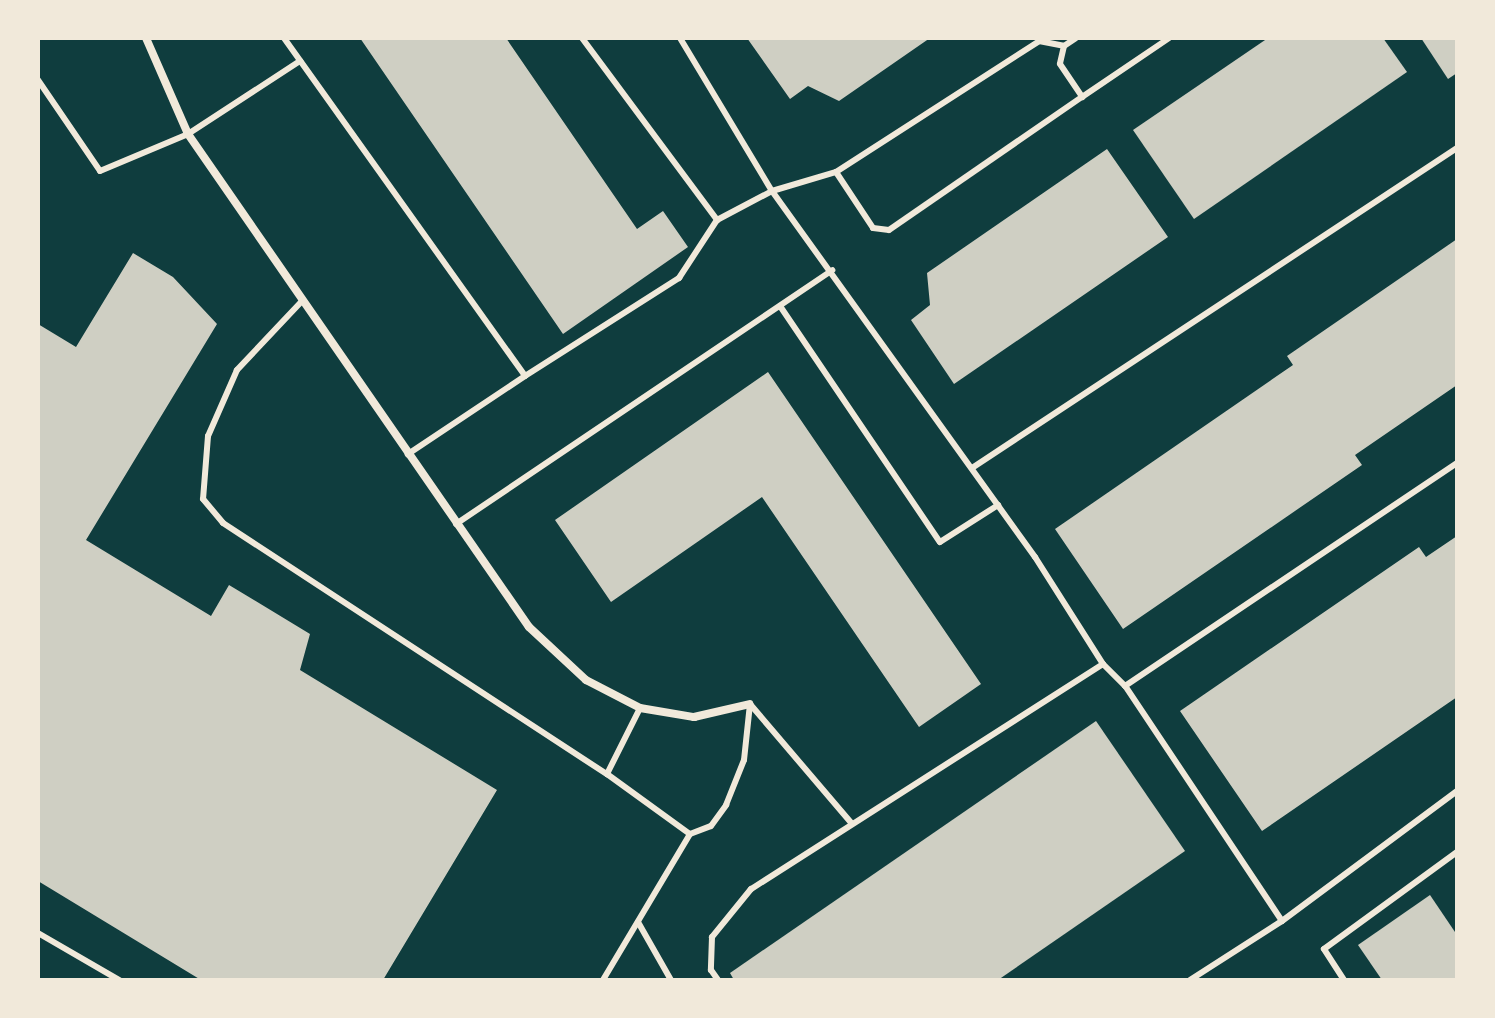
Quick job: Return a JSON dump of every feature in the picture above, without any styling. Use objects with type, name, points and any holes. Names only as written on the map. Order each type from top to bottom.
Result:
[{"type":"street","points":[[146,38],[188,134],[505,595],[556,655],[586,680],[640,708],[694,717],[750,704]]},
{"type":"lane","points":[[284,38],[525,376]]},
{"type":"lane","points":[[582,38],[717,220]]},
{"type":"lane","points":[[680,38],[772,191],[832,270],[998,505],[1103,664],[1125,686],[1282,921]]},
{"type":"lane","points":[[1076,38],[1064,46],[1060,64],[1082,97]]},
{"type":"lane","points":[[836,172],[873,228],[889,230],[1169,38]]},
{"type":"lane","points":[[407,454],[679,278],[717,220],[772,191],[836,172],[1039,41],[1064,46]]},
{"type":"lane","points":[[38,80],[100,171],[188,134],[300,61]]},
{"type":"lane","points":[[972,468],[1457,148]]},
{"type":"lane","points":[[456,524],[832,270]]},
{"type":"lane","points":[[302,301],[237,370],[208,436],[203,499],[223,523],[607,774],[690,834]]},
{"type":"lane","points":[[780,306],[940,542],[998,505]]},
{"type":"lane","points":[[1125,686],[1457,463]]},
{"type":"lane","points":[[718,980],[711,970],[712,937],[751,889],[1103,664]]},
{"type":"lane","points":[[750,704],[852,824]]},
{"type":"lane","points":[[603,980],[690,834],[711,826],[726,805],[744,760],[750,704]]},
{"type":"lane","points":[[607,774],[640,708]]},
{"type":"lane","points":[[1190,980],[1282,921],[1457,791]]},
{"type":"lane","points":[[1344,980],[1324,949],[1457,852]]},
{"type":"lane","points":[[638,922],[671,980]]},
{"type":"lane","points":[[38,933],[119,980]]},
{"type":"building","points":[[360,38],[506,38],[637,229],[663,211],[688,247],[563,334]]},
{"type":"building","points":[[747,38],[930,38],[839,101],[808,86],[790,99]]},
{"type":"building","points":[[1268,38],[1383,38],[1407,72],[1194,219],[1133,130]]},
{"type":"building","points":[[1421,38],[1457,38],[1457,73],[1448,79]]},
{"type":"building","points":[[1107,149],[1168,237],[954,384],[911,320],[930,305],[927,273]]},
{"type":"building","points":[[1457,239],[1457,385],[1355,455],[1362,465],[1123,629],[1055,529],[1293,365],[1287,356]]},
{"type":"building","points":[[133,253],[173,277],[217,324],[86,540],[211,616],[229,585],[310,634],[300,670],[497,790],[383,980],[201,980],[38,881],[38,324],[76,347]]},
{"type":"building","points":[[768,372],[981,684],[919,727],[762,497],[611,602],[555,520]]},
{"type":"building","points":[[1457,536],[1457,697],[1262,831],[1180,711],[1419,547],[1426,557]]},
{"type":"building","points":[[1096,721],[1185,851],[998,980],[734,980],[730,973]]},
{"type":"building","points":[[1430,895],[1457,935],[1457,980],[1382,980],[1358,945]]}]
